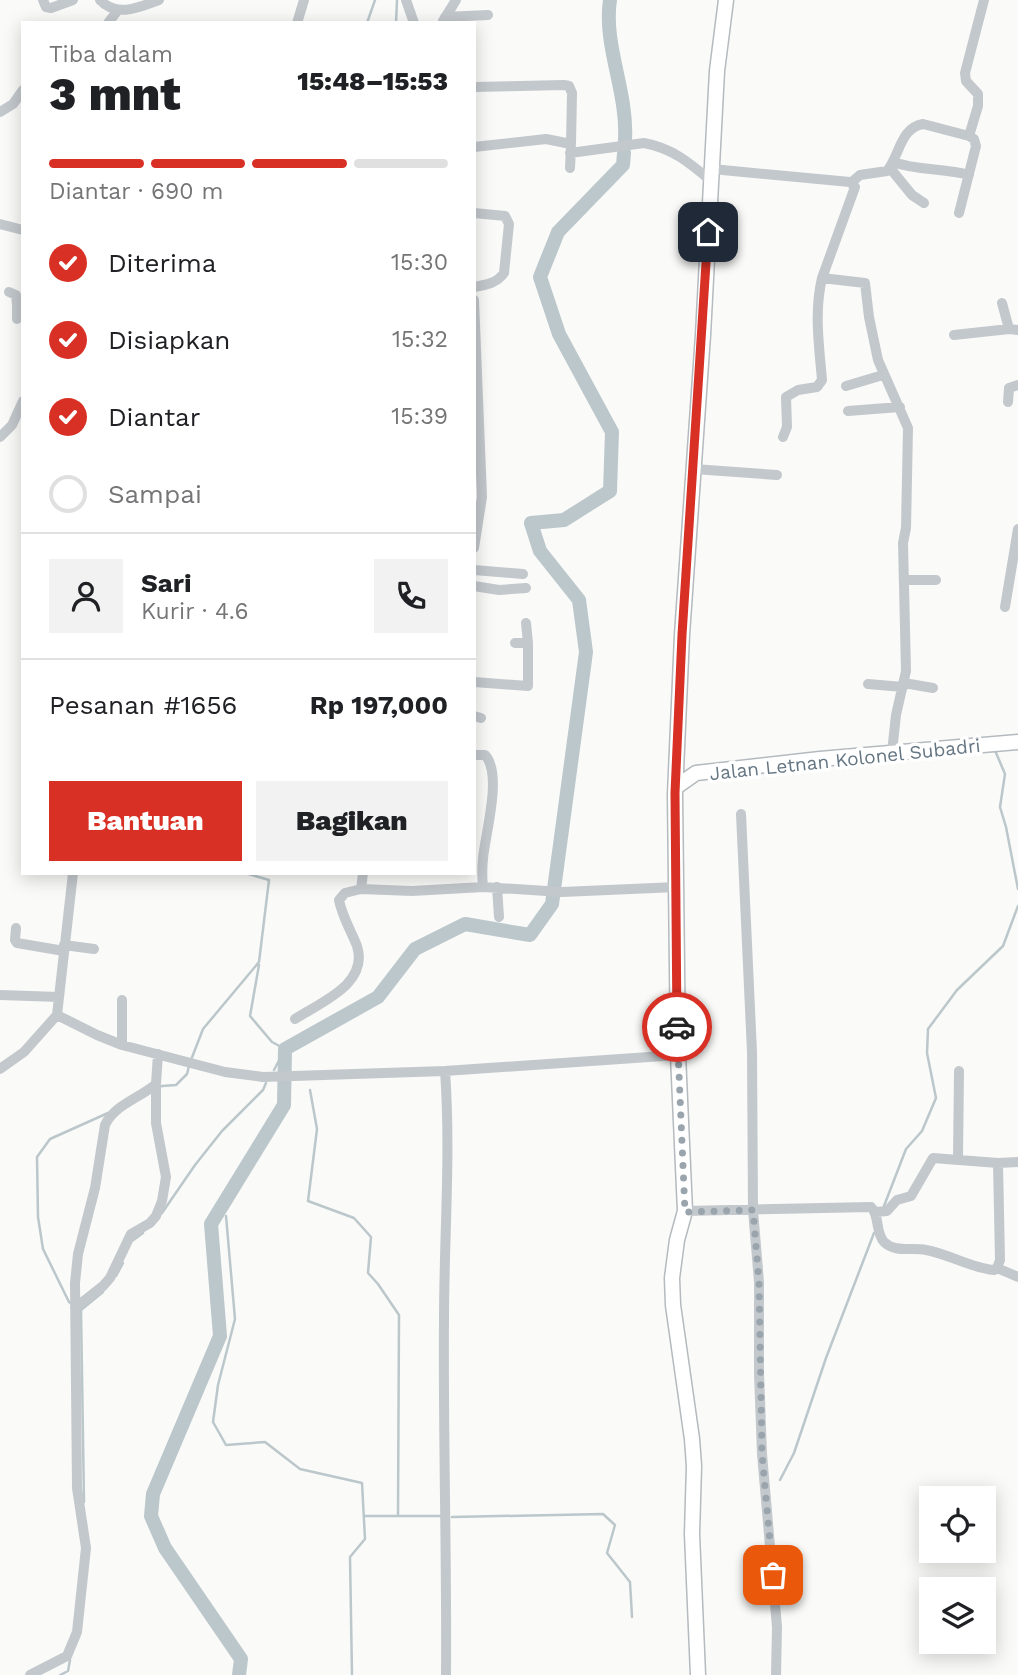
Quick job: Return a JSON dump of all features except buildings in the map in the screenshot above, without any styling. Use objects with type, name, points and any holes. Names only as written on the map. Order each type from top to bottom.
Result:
[{"type":"main road","points":[[698,1675],[692,1534],[694,1452],[673,1305],[672,1279],[677,1240],[685,1212],[678,1055],[676,787],[682,635],[718,71],[726,0]]},
{"type":"main road","name":"Jalan Letnan Kolonel Subadri","points":[[676,787],[695,773],[1018,742]]},
{"type":"main road","points":[[677,769],[695,773]]},
{"type":"street","points":[[44,0],[46,7],[51,8],[73,0]]},
{"type":"street","points":[[100,0],[109,8],[118,10],[132,9],[154,1]]},
{"type":"street","points":[[298,21],[304,0]]},
{"type":"street","points":[[406,0],[413,21]]},
{"type":"street","points":[[443,20],[456,0]]},
{"type":"street","points":[[969,136],[979,101],[978,94],[966,81],[965,73],[984,0]]},
{"type":"street","points":[[110,21],[118,10]]},
{"type":"street","points":[[443,20],[488,15]]},
{"type":"street","points":[[476,87],[569,86],[572,93],[570,168]]},
{"type":"street","points":[[0,112],[13,104],[21,93]]},
{"type":"street","points":[[476,147],[546,139],[570,149],[644,143],[685,158],[712,175],[852,182],[860,175],[887,171],[906,133],[923,124],[974,139],[976,146],[960,213]]},
{"type":"street","points":[[891,165],[956,171],[969,175]]},
{"type":"street","points":[[891,165],[912,195],[924,203]]},
{"type":"street","points":[[783,437],[787,427],[786,397],[798,390],[817,387],[822,380],[816,320],[817,297],[855,190],[852,182]]},
{"type":"street","points":[[476,213],[505,216],[509,224],[504,273],[500,279],[476,287]]},
{"type":"street","points":[[0,224],[21,229]]},
{"type":"street","points":[[822,278],[865,283],[873,340],[883,375],[900,407],[909,438],[906,528],[903,542],[906,671],[896,715],[892,752]]},
{"type":"street","points":[[9,292],[16,295],[20,305],[17,319]]},
{"type":"street","points":[[1002,303],[1011,328]]},
{"type":"street","points":[[965,328],[1011,328]]},
{"type":"street","points":[[954,335],[1011,328]]},
{"type":"street","points":[[476,375],[482,497],[476,535]]},
{"type":"street","points":[[846,386],[883,375]]},
{"type":"street","points":[[1008,402],[1009,388],[1018,385]]},
{"type":"street","points":[[0,437],[12,425],[21,405]]},
{"type":"street","points":[[848,411],[900,407]]},
{"type":"street","points":[[694,469],[777,475]]},
{"type":"street","points":[[1004,607],[1013,592],[1018,529]]},
{"type":"street","points":[[476,570],[523,574]]},
{"type":"street","points":[[904,580],[936,580]]},
{"type":"street","points":[[476,586],[499,590],[526,588]]},
{"type":"street","points":[[476,682],[528,686],[526,623]]},
{"type":"street","points":[[515,643],[528,643]]},
{"type":"street","points":[[867,684],[933,688]]},
{"type":"street","points":[[476,755],[485,755],[490,760],[493,779],[483,856],[483,887]]},
{"type":"street","points":[[741,814],[752,1052],[753,1210],[759,1282],[762,1454],[777,1627],[776,1675]]},
{"type":"street","points":[[0,1069],[24,1052],[57,1015],[73,875]]},
{"type":"street","points":[[361,889],[363,875]]},
{"type":"street","points":[[497,887],[499,917]]},
{"type":"street","points":[[295,1019],[349,983],[358,970],[357,948],[339,900],[345,893],[361,889],[412,891],[497,887],[562,892],[677,887]]},
{"type":"street","points":[[16,928],[17,943],[94,949]]},
{"type":"street","points":[[0,995],[59,997]]},
{"type":"street","points":[[122,1000],[122,1045]]},
{"type":"street","points":[[57,1015],[122,1045],[225,1072],[275,1077],[445,1071],[678,1055]]},
{"type":"street","points":[[75,1308],[110,1278],[131,1234],[150,1223],[162,1201],[166,1177],[156,1123],[158,1054]]},
{"type":"street","points":[[445,1071],[449,1125],[443,1340],[446,1675]]},
{"type":"street","points":[[958,1158],[959,1071]]},
{"type":"street","points":[[30,1675],[67,1656],[77,1632],[86,1548],[77,1488],[75,1308],[78,1254],[95,1188],[105,1125],[108,1118],[122,1106],[156,1084]]},
{"type":"street","points":[[876,1212],[887,1211],[897,1200],[911,1196],[933,1158],[1018,1162]]},
{"type":"street","points":[[997,1268],[1000,1260],[998,1163]]},
{"type":"street","points":[[685,1212],[871,1207],[876,1212],[878,1230],[886,1244],[897,1249],[928,1250],[990,1270],[997,1268],[1018,1277]]},
{"type":"waterway","points":[[368,21],[375,0]]},
{"type":"waterway","points":[[396,21],[397,0]]},
{"type":"waterway","points":[[610,0],[610,34],[623,104],[625,140]]},
{"type":"waterway","points":[[239,1675],[241,1659],[165,1548],[151,1516],[153,1494],[220,1336],[211,1224],[284,1105],[285,1049],[378,997],[415,949],[465,924],[530,935],[552,904],[586,652],[579,600],[540,551],[531,523],[564,520],[610,491],[612,432],[559,334],[540,277],[558,232],[623,165],[624,153]]},
{"type":"waterway","points":[[994,748],[1005,774],[1000,807],[1018,889]]},
{"type":"waterway","points":[[191,1060],[203,1029],[259,962],[269,880],[252,875]]},
{"type":"waterway","points":[[884,1206],[906,1149],[922,1131],[936,1098],[927,1053],[928,1029],[957,990],[1003,946],[1018,906]]},
{"type":"waterway","points":[[259,965],[250,1016],[272,1042],[285,1049],[274,1070]]},
{"type":"waterway","points":[[158,1088],[176,1085],[187,1074],[189,1066]]},
{"type":"waterway","points":[[162,1213],[222,1131],[263,1090],[266,1083]]},
{"type":"waterway","points":[[310,1090],[317,1129],[308,1201],[354,1218],[371,1237],[368,1273],[399,1315],[398,1515]]},
{"type":"waterway","points":[[72,1304],[43,1249],[38,1217],[37,1157],[50,1139],[108,1113]]},
{"type":"waterway","points":[[226,1216],[235,1319],[218,1385],[213,1422],[226,1445],[265,1442],[300,1469],[362,1483],[365,1539],[350,1557],[352,1675]]},
{"type":"waterway","points":[[132,1241],[143,1233]]},
{"type":"waterway","points":[[780,1480],[794,1453],[826,1358],[874,1233]]},
{"type":"waterway","points":[[116,1276],[123,1263]]},
{"type":"waterway","points":[[84,1502],[81,1310],[103,1292]]},
{"type":"waterway","points":[[452,1517],[603,1514],[615,1525],[607,1553],[630,1582],[632,1617]]},
{"type":"waterway","points":[[364,1516],[441,1516]]},
{"type":"waterway","points":[[60,1675],[68,1671],[70,1660]]},
{"type":"way so far","points":[[677,1027],[685,1212],[753,1210],[759,1282],[762,1454],[773,1575]]},
{"type":"route","points":[[677,1027],[675,793],[682,635],[708,232]]}]
